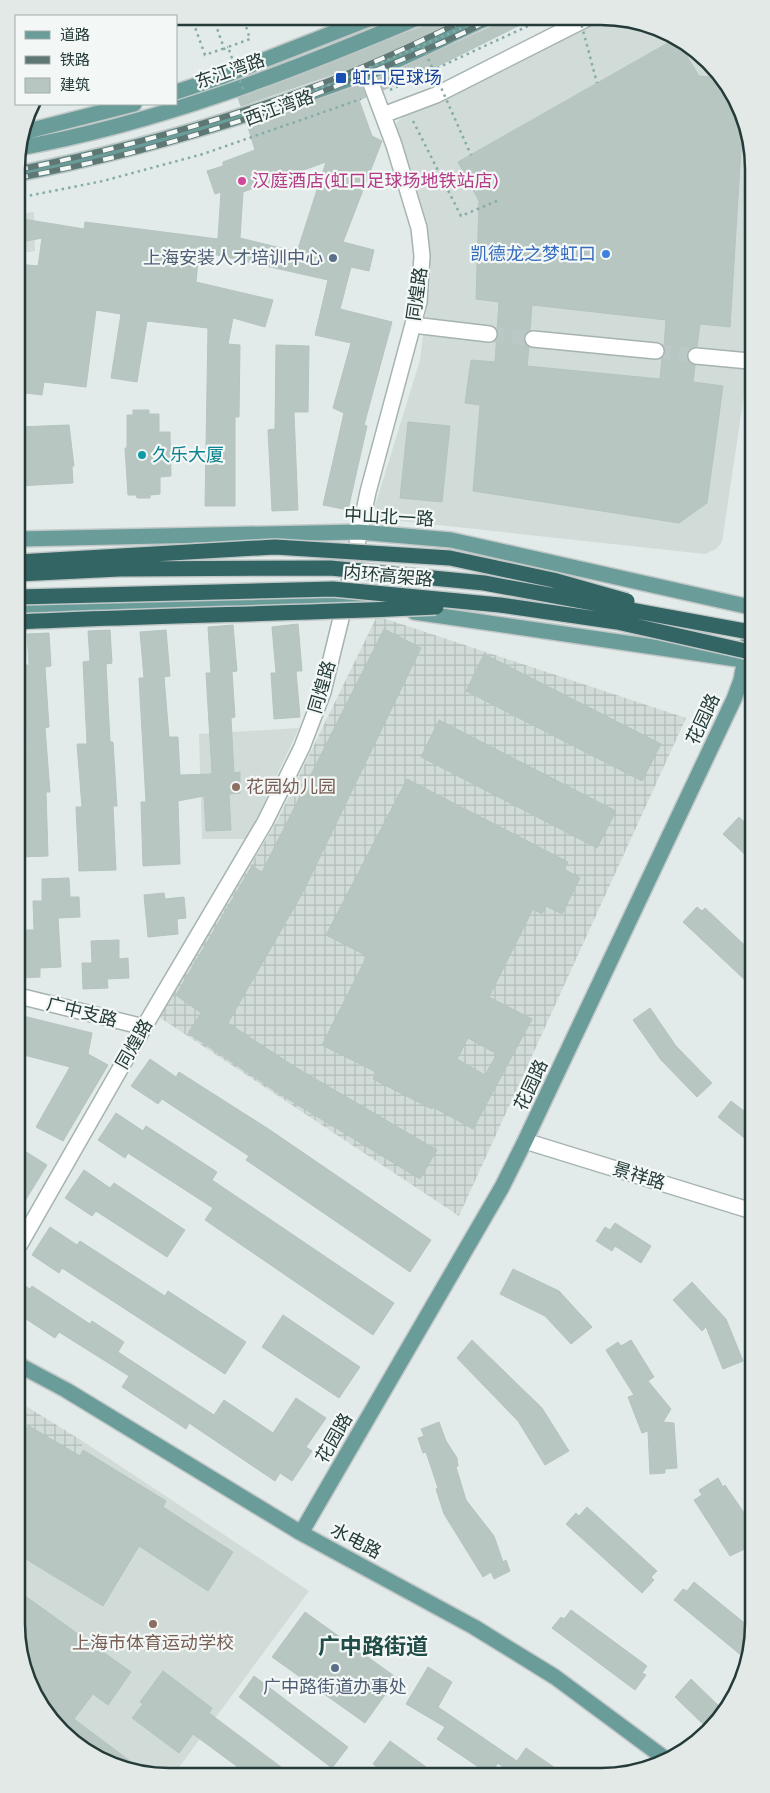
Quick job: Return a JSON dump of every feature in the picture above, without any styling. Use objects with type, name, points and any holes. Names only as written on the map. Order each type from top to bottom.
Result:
[{"type":"highway","points":[[25,562],[275,547],[450,558],[552,580],[706,622]]},
{"type":"highway","name":"内环高架路","points":[[25,574],[119,569],[330,568],[484,583],[706,622],[745,632]]},
{"type":"highway","name":"内环高架路","points":[[25,597],[333,589],[500,605],[617,622],[745,657]]},
{"type":"highway","points":[[25,622],[121,616],[283,613],[500,605]]},
{"type":"main road","name":"东江湾路","points":[[178,91],[229,74],[353,25]]},
{"type":"main road","name":"东江湾路","points":[[27,147],[157,116],[335,53],[401,25]]},
{"type":"main road","name":"西江湾路","points":[[25,172],[73,163],[140,146],[286,102],[367,73],[472,25]]},
{"type":"main road","points":[[31,130],[130,105]]},
{"type":"main road","name":"中山北一路","points":[[25,539],[359,532],[451,540],[745,606]]},
{"type":"main road","points":[[25,612],[262,601],[345,602],[745,657]]},
{"type":"main road","name":"花园路","points":[[301,1533],[502,1187],[734,699],[745,669]]},
{"type":"main road","name":"水电路","points":[[25,1369],[66,1390],[301,1533],[474,1628],[555,1677],[660,1755]]},
{"type":"street","points":[[386,122],[574,25]]},
{"type":"street","name":"同煌路","points":[[25,1235],[287,782],[323,692],[345,602],[359,532],[419,302],[422,256],[418,228],[386,122],[367,73]]},
{"type":"street","points":[[413,325],[490,334]]},
{"type":"street","points":[[533,339],[656,351]]},
{"type":"street","points":[[696,356],[745,361]]},
{"type":"street","name":"广中支路","points":[[25,997],[144,1027]]},
{"type":"street","name":"景祥路","points":[[525,1141],[745,1209]]},
{"type":"path","points":[[194,25],[205,55],[250,39],[246,25]]},
{"type":"path","points":[[216,25],[224,51]]},
{"type":"path","points":[[248,114],[326,86],[471,25]]},
{"type":"path","name":"西江湾路","points":[[25,196],[103,181],[203,154],[353,100],[376,96],[530,25]]},
{"type":"path","points":[[582,25],[597,83]]},
{"type":"path","points":[[423,46],[471,155]]},
{"type":"path","points":[[228,47],[247,87]]},
{"type":"path","points":[[413,121],[461,216],[497,201]]},
{"type":"shaded area","points":[[587,25],[620,26],[656,36],[673,44],[689,55],[715,81],[726,97],[734,114],[744,150],[745,169],[745,389],[722,542],[716,549],[705,554],[382,519],[376,515],[375,506],[420,360],[431,272],[425,221],[396,131],[397,122],[409,112],[495,73]]},
{"type":"shaded area","points":[[34,212],[35,251],[25,253],[25,213]]},
{"type":"shaded area","points":[[377,616],[686,718],[459,1216],[159,1017],[277,821]]},
{"type":"shaded area","name":"花园幼儿园","points":[[299,728],[247,839],[202,839],[199,734]]},
{"type":"shaded area","points":[[25,1405],[84,1442],[25,1537]]},
{"type":"shaded area","name":"上海市体育运动学校","points":[[84,1442],[309,1591],[178,1768],[150,1767],[123,1760],[89,1744],[61,1719],[49,1704],[40,1688],[30,1661],[26,1643],[25,1537]]},
{"type":"building","points":[[422,25],[449,25],[363,64],[241,106],[238,98]]},
{"type":"building","points":[[492,25],[520,25],[418,76],[383,90],[379,78]]},
{"type":"building","name":"凯德龙之梦虹口","points":[[669,42],[684,52],[699,76],[712,77],[726,97],[734,114],[742,139],[730,327],[700,324],[697,347],[692,348],[687,355],[688,360],[695,365],[693,382],[723,386],[707,503],[679,523],[473,491],[480,405],[465,403],[471,360],[495,362],[499,302],[476,299],[479,201],[458,162]],"holes":[[[532,305],[666,320],[665,352],[662,358],[660,379],[527,366],[529,347],[524,339],[530,330]]]},
{"type":"building","points":[[361,85],[366,97],[359,100],[372,136],[382,141],[343,242],[374,250],[369,271],[351,267],[340,309],[392,322],[364,425],[367,426],[348,510],[323,505],[344,413],[333,408],[351,343],[315,335],[328,280],[199,251],[196,282],[273,300],[265,327],[233,318],[228,344],[240,345],[239,417],[235,417],[235,506],[205,506],[208,328],[147,321],[137,382],[111,378],[121,314],[96,310],[86,387],[44,382],[42,395],[25,393],[25,265],[38,266],[42,238],[25,241],[25,219],[84,229],[85,222],[218,239],[221,192],[215,194],[207,171],[223,166],[223,162],[255,150],[247,124]],"holes":[[[326,162],[297,252],[240,238],[243,192]]]},
{"type":"building","points":[[276,345],[309,346],[308,412],[294,412],[298,510],[272,511],[268,430],[275,429]]},
{"type":"building","name":"久乐大厦","points":[[133,410],[149,410],[149,414],[159,414],[159,432],[170,432],[171,476],[160,477],[160,494],[150,495],[150,498],[137,498],[136,495],[128,495],[125,448],[127,448],[127,415],[133,415]]},
{"type":"building","points":[[408,422],[450,426],[442,502],[400,498]]},
{"type":"building","points":[[69,425],[74,466],[72,466],[73,483],[25,486],[25,427]]},
{"type":"building","points":[[298,624],[302,671],[296,671],[300,717],[274,719],[271,673],[276,673],[272,627]]},
{"type":"building","points":[[233,625],[237,671],[232,672],[235,717],[231,718],[234,773],[240,772],[240,793],[229,794],[231,830],[206,831],[204,796],[178,801],[180,864],[143,866],[141,802],[146,802],[139,678],[144,678],[140,632],[166,630],[170,676],[164,677],[169,737],[178,737],[180,775],[212,774],[206,673],[211,673],[208,627]]},
{"type":"building","points":[[384,629],[421,648],[303,892],[228,1023],[295,1067],[437,1150],[420,1179],[275,1091],[188,1033],[201,1013],[176,995],[252,866],[262,872]]},
{"type":"building","points":[[110,630],[112,663],[106,664],[110,742],[113,742],[117,806],[113,806],[116,870],[79,871],[76,807],[82,807],[77,744],[87,744],[83,662],[90,661],[88,631]]},
{"type":"building","points":[[49,633],[51,666],[45,667],[49,727],[45,728],[50,792],[46,792],[48,856],[25,857],[25,747],[27,747],[25,665],[29,665],[27,634]]},
{"type":"building","points":[[484,654],[661,744],[642,781],[466,691]]},
{"type":"building","points":[[439,720],[616,811],[597,848],[421,757]]},
{"type":"building","points":[[407,779],[568,862],[564,869],[580,878],[562,914],[546,906],[542,914],[533,909],[489,997],[532,1019],[473,1129],[433,1107],[432,1109],[373,1079],[376,1072],[322,1045],[367,956],[326,935]],"holes":[[[468,1038],[497,1054],[485,1075],[457,1059]]]},
{"type":"building","points":[[739,817],[745,822],[745,854],[723,834]]},
{"type":"building","points":[[69,878],[70,897],[79,897],[80,917],[58,918],[61,967],[40,968],[40,977],[25,978],[25,930],[34,930],[33,901],[42,901],[42,879]]},
{"type":"building","points":[[164,893],[165,899],[184,897],[186,918],[177,919],[178,934],[148,937],[144,895]]},
{"type":"building","points":[[697,907],[702,911],[705,908],[745,945],[745,980],[683,922]]},
{"type":"building","points":[[119,940],[119,959],[128,958],[129,978],[107,979],[108,988],[83,989],[82,963],[92,963],[91,941]]},
{"type":"building","points":[[650,1008],[676,1046],[712,1083],[697,1097],[661,1060],[633,1020]]},
{"type":"building","points":[[25,1016],[92,1033],[88,1054],[108,1065],[63,1141],[36,1127],[70,1067],[25,1055]]},
{"type":"building","points":[[150,1059],[176,1077],[179,1072],[267,1128],[431,1240],[410,1272],[246,1160],[249,1156],[162,1099],[158,1104],[131,1086]]},
{"type":"building","points":[[731,1101],[745,1112],[745,1138],[718,1117]]},
{"type":"building","points":[[116,1113],[143,1131],[146,1126],[217,1172],[212,1180],[394,1303],[373,1335],[205,1220],[213,1208],[128,1153],[125,1158],[98,1140]]},
{"type":"building","points":[[25,1151],[47,1165],[25,1201]]},
{"type":"building","points":[[84,1170],[110,1188],[114,1183],[185,1230],[167,1257],[96,1211],[92,1216],[65,1198]]},
{"type":"building","points":[[615,1223],[651,1246],[641,1263],[615,1246],[612,1251],[596,1241],[605,1227],[610,1230]]},
{"type":"building","points":[[50,1227],[77,1245],[80,1241],[165,1296],[168,1291],[246,1342],[225,1374],[62,1268],[59,1273],[32,1255]]},
{"type":"building","points":[[513,1269],[559,1291],[592,1327],[571,1344],[545,1316],[500,1294]]},
{"type":"building","points":[[692,1282],[726,1319],[743,1361],[723,1369],[706,1327],[702,1331],[673,1300]]},
{"type":"building","points":[[25,1286],[30,1289],[32,1286],[90,1324],[92,1321],[124,1342],[118,1352],[214,1415],[224,1400],[273,1433],[296,1398],[326,1418],[306,1447],[312,1451],[292,1481],[280,1473],[275,1481],[189,1423],[186,1429],[122,1387],[129,1376],[59,1332],[55,1338],[25,1318]]},
{"type":"building","points":[[283,1315],[360,1367],[339,1398],[262,1347]]},
{"type":"building","points":[[472,1340],[542,1408],[569,1451],[545,1465],[518,1421],[457,1358]]},
{"type":"building","points":[[631,1340],[654,1377],[648,1381],[671,1409],[663,1422],[674,1423],[677,1468],[665,1469],[665,1473],[650,1474],[648,1431],[642,1433],[628,1397],[634,1395],[606,1350],[618,1342],[621,1346]]},
{"type":"building","points":[[439,1422],[446,1441],[457,1458],[458,1466],[456,1467],[466,1500],[494,1536],[503,1562],[506,1560],[510,1571],[494,1579],[491,1572],[483,1577],[444,1514],[426,1452],[423,1453],[418,1438],[424,1436],[421,1429]]},
{"type":"building","points":[[29,1426],[80,1456],[83,1450],[166,1501],[163,1507],[233,1552],[208,1591],[139,1546],[103,1606],[25,1558],[25,1428]]},
{"type":"building","points":[[718,1478],[723,1487],[725,1485],[745,1514],[745,1549],[730,1556],[694,1500],[702,1495],[699,1490]]},
{"type":"building","points":[[587,1507],[657,1571],[651,1577],[654,1580],[642,1593],[566,1524],[576,1513],[579,1516]]},
{"type":"building","points":[[694,1582],[745,1623],[741,1655],[674,1600],[683,1589],[687,1591]]},
{"type":"building","points":[[25,1596],[131,1672],[108,1705],[93,1694],[74,1719],[132,1762],[105,1753],[89,1744],[61,1719],[49,1704],[36,1679],[26,1643]]},
{"type":"building","points":[[571,1610],[647,1666],[642,1673],[646,1675],[635,1690],[552,1628],[561,1617],[564,1619]]},
{"type":"building","name":"广中路街道办事处","points":[[305,1612],[397,1678],[365,1723],[272,1657]]},
{"type":"building","points":[[428,1667],[452,1682],[438,1707],[517,1761],[526,1748],[555,1768],[504,1768],[498,1763],[495,1768],[480,1768],[437,1739],[445,1727],[406,1704]]},
{"type":"building","points":[[163,1671],[212,1708],[209,1713],[282,1768],[239,1768],[193,1734],[179,1753],[132,1718],[143,1704],[140,1702]]},
{"type":"building","points":[[254,1676],[348,1747],[332,1768],[239,1697]]},
{"type":"building","points":[[691,1679],[719,1706],[703,1725],[675,1697]]},
{"type":"building","points":[[390,1741],[427,1768],[378,1768],[373,1764]]},
{"type":"tunnel","points":[[489,334],[533,339]]},
{"type":"tunnel","points":[[656,351],[696,356]]},
{"type":"railway","points":[[25,168],[133,143],[248,109],[360,68],[454,25]]},
{"type":"railway","points":[[25,176],[107,159],[241,120],[372,72],[480,25]]},
{"type":"place","name":"虹口足球场","points":[[341,78]]},
{"type":"place","name":"汉庭酒店(虹口足球场地铁站店)","points":[[242,181]]},
{"type":"place","name":"凯德龙之梦虹口","points":[[606,254]]},
{"type":"place","name":"上海安装人才培训中心","points":[[333,258]]},
{"type":"place","name":"久乐大厦","points":[[142,455]]},
{"type":"place","name":"花园幼儿园","points":[[236,787]]},
{"type":"place","name":"上海市体育运动学校","points":[[153,1624]]},
{"type":"place","name":"广中路街道办事处","points":[[335,1668]]},
{"type":"district","name":"广中路街道","points":[[373,1647]]}]
